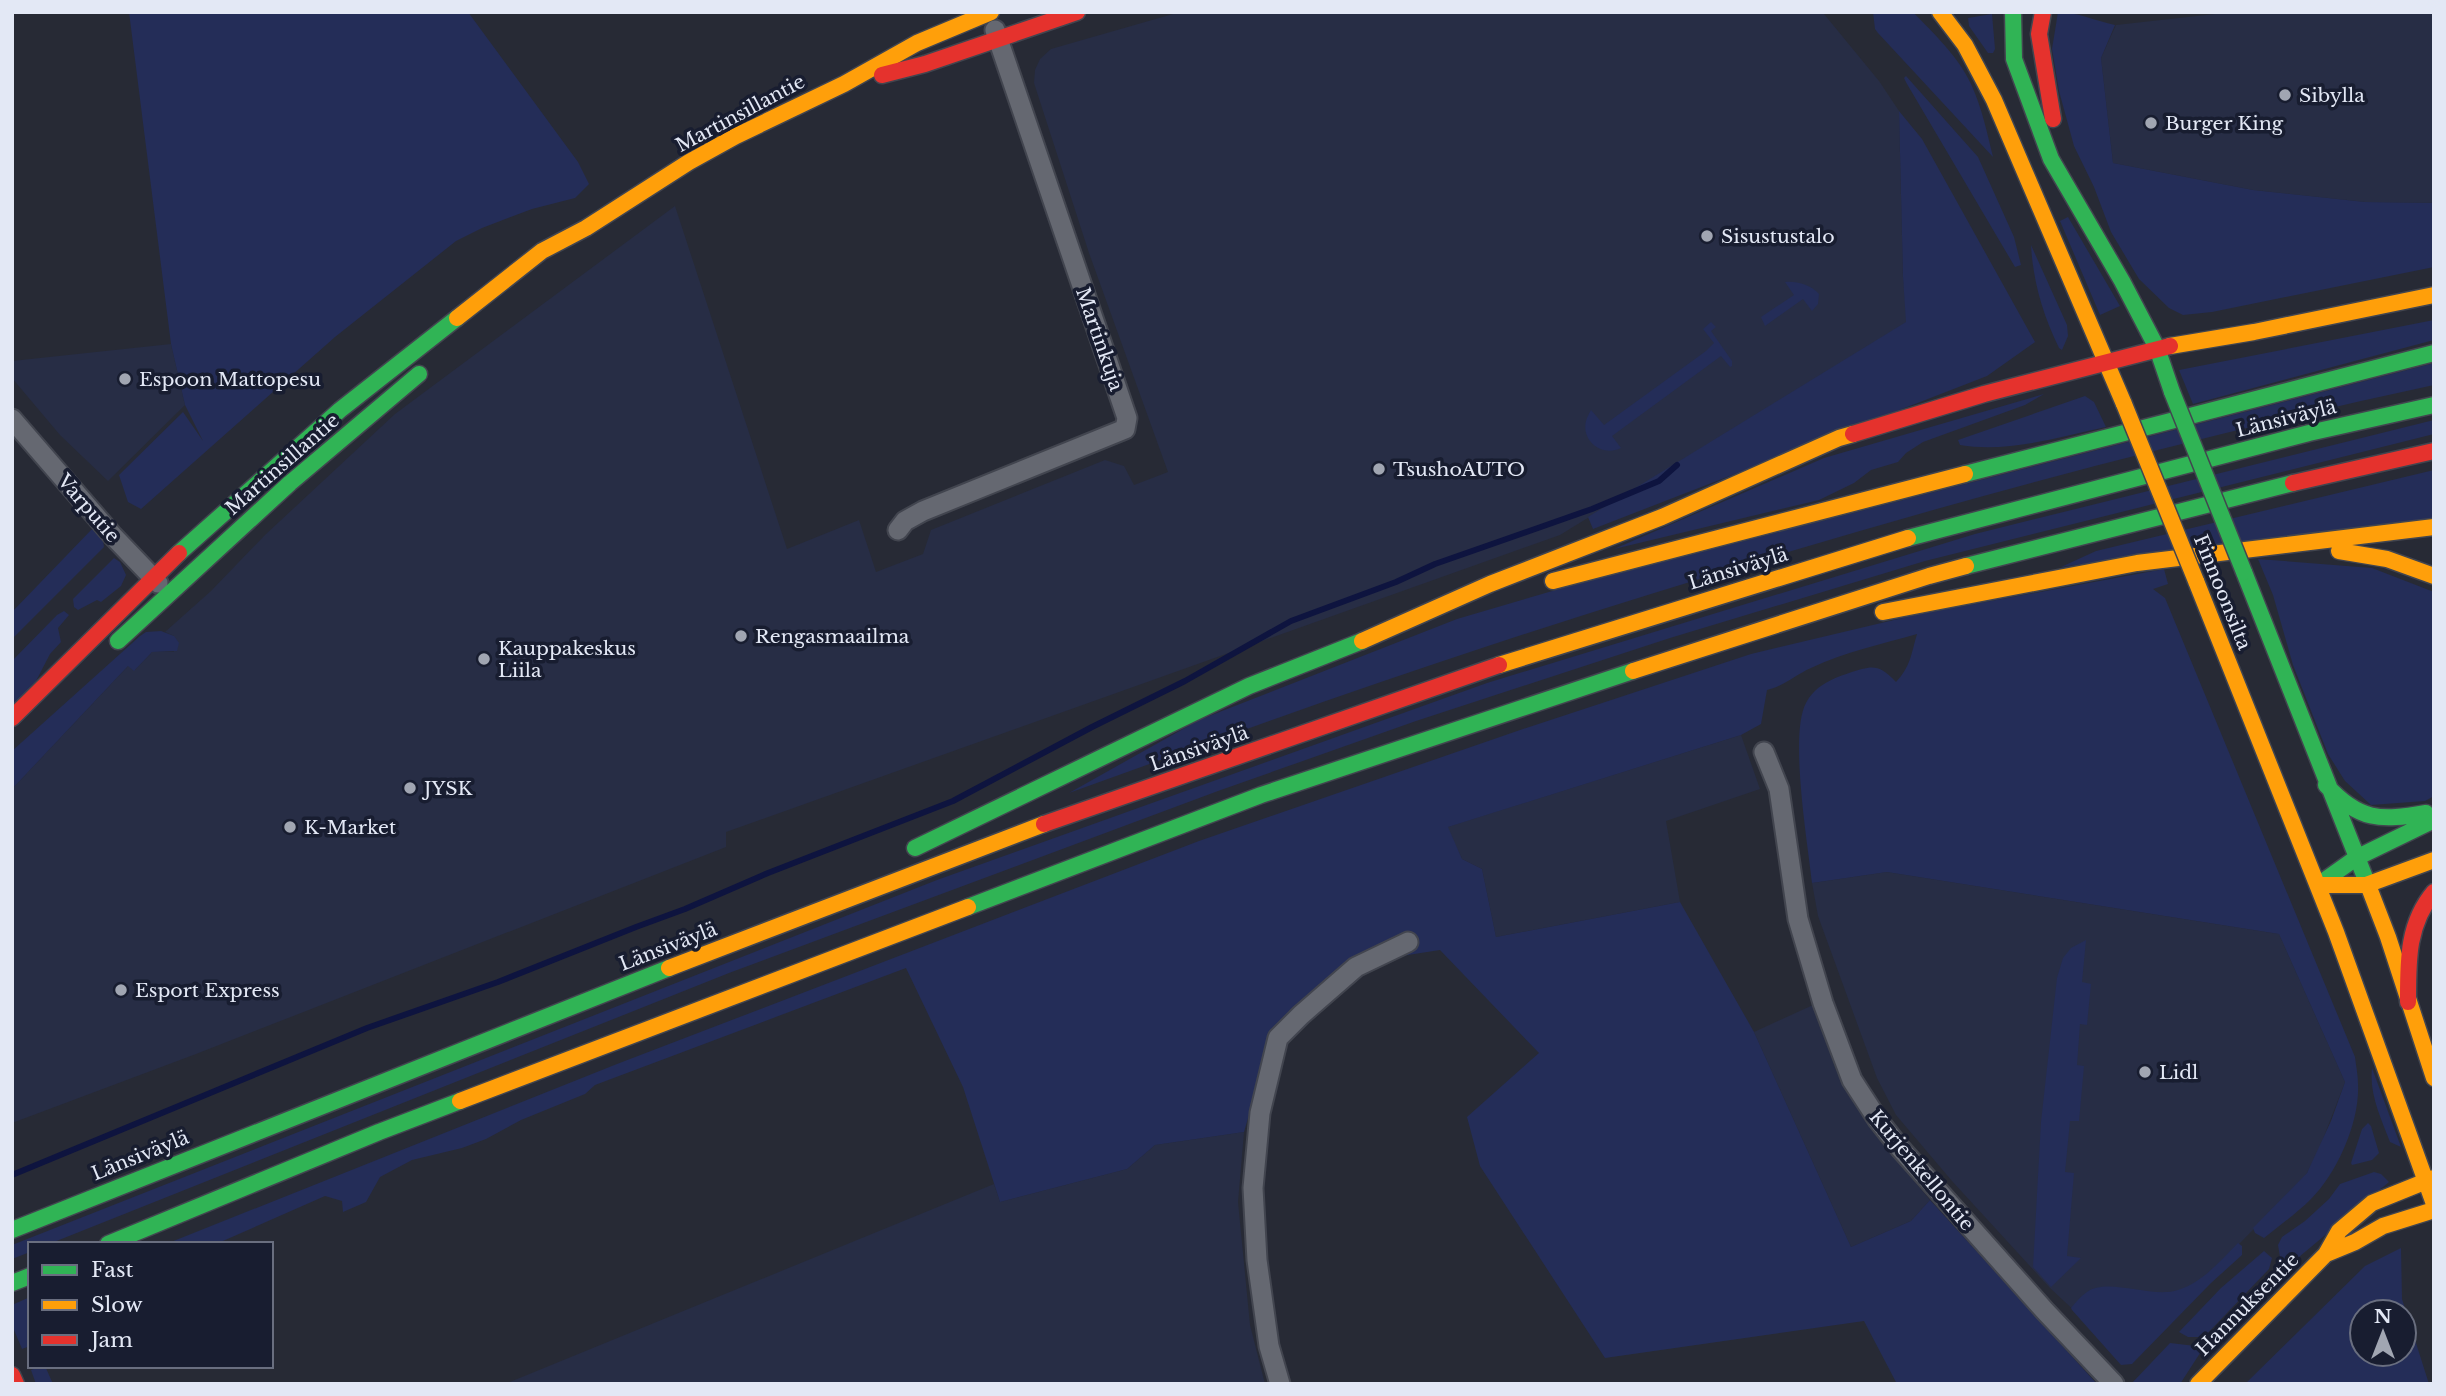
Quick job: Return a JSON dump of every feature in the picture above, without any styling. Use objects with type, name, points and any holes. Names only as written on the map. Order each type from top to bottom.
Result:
[{"type":"main road","name":"Martinsillantie","points":[[12,719],[153,577],[340,410],[542,251],[586,228],[701,156],[780,113],[844,84],[917,43],[990,12]]},
{"type":"main road","name":"Martinsillantie","points":[[844,84],[925,64],[1077,12]]},
{"type":"main road","name":"Finnoonsilta","points":[[1940,12],[1970,53],[1986,83],[2045,214],[2124,404],[2318,885],[2430,1179],[2434,1204]]},
{"type":"main road","name":"Finnoonsilta","points":[[2013,12],[2014,59],[2051,159],[2122,281],[2157,348],[2172,392],[2263,616],[2326,785],[2388,937],[2434,1078]]},
{"type":"main road","points":[[2043,12],[2039,34],[2053,118],[2051,159]]},
{"type":"main road","name":"Martinsillantie","points":[[556,263],[586,228]]},
{"type":"main road","points":[[898,855],[933,841],[1217,701],[1398,627],[1490,584],[1662,517],[1839,438],[2064,371],[2106,363],[2157,348],[2254,332],[2434,295]]},
{"type":"main road","points":[[1537,586],[2434,353]]},
{"type":"main road","name":"Martinsillantie","points":[[106,652],[290,483],[435,361]]},
{"type":"main road","name":"Länsiväylä","points":[[12,1230],[529,1023],[995,842],[1542,650],[1931,531],[2309,433],[2434,405]]},
{"type":"main road","points":[[113,1242],[391,1127],[1261,795],[1929,576],[2317,477],[2434,451]]},
{"type":"main road","points":[[1865,616],[2137,563],[2434,527]]},
{"type":"main road","points":[[2282,547],[2357,552],[2402,562],[2434,576]]},
{"type":"main road","points":[[1398,627],[1499,597]]},
{"type":"main road","points":[[1560,695],[1825,626]]},
{"type":"main road","points":[[2326,785],[2340,803],[2362,815],[2375,818],[2402,817],[2434,811]]},
{"type":"main road","points":[[2318,885],[2356,858],[2434,820]]},
{"type":"main road","points":[[2318,885],[2366,885],[2434,860]]},
{"type":"main road","points":[[2408,1002],[2411,934],[2418,912],[2434,892]]},
{"type":"main road","points":[[529,1023],[603,976]]},
{"type":"main road","name":"Hannuksentie","points":[[2198,1384],[2326,1254],[2339,1231],[2372,1203],[2430,1179]]},
{"type":"main road","name":"Hannuksentie","points":[[2326,1254],[2384,1226],[2434,1210]]},
{"type":"main road","points":[[12,1375],[16,1384]]},
{"type":"street","name":"Martinkuja","points":[[898,530],[905,521],[923,511],[1125,429],[1127,418],[990,12]]},
{"type":"street","name":"Varputie","points":[[12,419],[113,536],[169,594]]},
{"type":"street","name":"Kurjenkellontie","points":[[1765,752],[1779,789],[1798,919],[1823,1003],[1852,1080],[1900,1149],[2114,1384]]},
{"type":"street","points":[[1280,1384],[1269,1346],[1257,1260],[1253,1188],[1259,1113],[1278,1038],[1356,967],[1408,942]]},
{"type":"shaded area","points":[[129,12],[468,12],[578,162],[589,184],[575,198],[532,209],[456,241],[335,337],[141,509],[128,502],[119,475],[183,412],[203,441],[185,405],[171,344]]},
{"type":"shaded area","points":[[1180,12],[1824,14],[1879,81],[1899,111],[1903,277],[1907,322],[1560,535],[726,832],[726,847],[12,1123],[12,789],[129,665],[135,670],[152,652],[174,652],[174,636],[165,632],[395,414],[675,206],[787,549],[859,520],[876,572],[923,554],[931,530],[1105,460],[1124,466],[1134,485],[1168,472],[1089,253],[1034,83],[1035,70],[1040,59],[1051,49]]},
{"type":"shaded area","points":[[1873,12],[1913,12],[1952,55],[1966,74],[1975,93],[1993,157],[1878,33]]},
{"type":"shaded area","points":[[2058,12],[2115,25],[2101,58],[2113,163],[2253,190],[2365,202],[2434,203],[2434,267],[2212,312],[2183,315],[2169,308],[2139,279],[2111,232],[2094,187],[2074,146],[2059,91],[2052,49]]},
{"type":"shaded area","points":[[2233,12],[2434,12],[2434,203],[2365,202],[2253,190],[2113,163],[2101,58],[2116,25]]},
{"type":"shaded area","points":[[1992,14],[1995,49],[1993,53],[1988,53],[1969,26],[1968,18]]},
{"type":"shaded area","points":[[1906,76],[1978,157],[2014,237],[2021,265],[2015,267],[1907,84],[1904,78]]},
{"type":"shaded area","points":[[1899,111],[1922,139],[2035,342],[1987,376],[1593,529],[1588,517],[1906,322]]},
{"type":"shaded area","points":[[2068,217],[2120,306],[2100,315],[2060,221]]},
{"type":"shaded area","points":[[2031,245],[2067,325],[2068,336],[2062,350],[2053,336],[2040,298]]},
{"type":"shaded area","points":[[1785,282],[1812,288],[1819,294],[1818,304],[1812,311],[1803,299],[1765,326],[1761,317],[1794,295]]},
{"type":"shaded area","points":[[2434,320],[2434,340],[2193,404],[2179,370]]},
{"type":"shaded area","points":[[1711,322],[1716,327],[1711,331],[1732,361],[1732,366],[1721,356],[1612,436],[1621,448],[1607,451],[1595,446],[1585,429],[1591,410],[1604,425],[1706,351],[1714,343],[1703,329]]},
{"type":"shaded area","points":[[171,344],[185,405],[108,481],[60,435],[12,378],[12,361]]},
{"type":"shaded area","points":[[2434,363],[2434,385],[2076,471],[1722,572],[1435,663],[1069,793],[1199,720],[1457,619],[1566,587]]},
{"type":"shaded area","points":[[2044,394],[2025,405],[1923,442],[1898,462],[1871,470],[1854,483],[1819,500],[1614,549],[1824,458]]},
{"type":"shaded area","points":[[2085,396],[2094,402],[2106,427],[2052,439],[1996,447],[1960,445],[1958,440]]},
{"type":"shaded area","points":[[2434,420],[2434,434],[1925,561],[1670,638],[1416,721],[1218,791],[729,973],[54,1242],[28,1242],[28,1253],[12,1259],[12,1245],[937,880],[1487,683],[1975,534]]},
{"type":"shaded area","points":[[2434,470],[2434,518],[2061,567],[2096,551]]},
{"type":"shaded area","points":[[93,528],[103,540],[104,547],[12,639],[12,612]]},
{"type":"shaded area","points":[[114,558],[120,562],[126,575],[121,586],[101,602],[97,600],[78,610],[74,607],[73,599]]},
{"type":"shaded area","points":[[2258,559],[2372,568],[2434,592],[2434,796],[2425,801],[2371,805],[2345,781],[2328,754],[2293,665],[2273,595]]},
{"type":"shaded area","points":[[2164,569],[2168,584],[2153,589],[2165,598],[2355,1057],[2358,1099],[2351,1130],[2338,1161],[2311,1199],[2264,1238],[2255,1233],[2253,1228],[2307,1173],[2331,1121],[2345,1082],[2279,934],[1887,872],[1812,883],[1799,764],[1801,718],[1806,703],[1824,684],[1842,675],[1864,669],[1879,669],[1896,682],[1908,665],[1917,634],[1837,657],[1767,690],[1761,724],[1741,735],[1448,827],[1462,859],[1482,869],[1496,937],[1680,902],[1754,1032],[1851,1247],[1911,1221],[1930,1200],[2097,1384],[1897,1384],[1864,1321],[1605,1358],[1480,1166],[1467,1117],[1539,1053],[1440,950],[1350,964],[1274,1029],[1244,1132],[1155,1145],[1127,1169],[1000,1202],[963,1087],[906,968],[595,1085],[585,1094],[521,1120],[486,1139],[462,1148],[412,1160],[380,1177],[366,1202],[343,1212],[342,1201],[325,1196],[221,1242],[171,1242],[617,1064],[1199,841],[1523,729],[1751,654],[1915,615]]},
{"type":"shaded area","points":[[64,611],[69,615],[58,628],[61,642],[50,654],[36,681],[12,707],[12,661]]},
{"type":"shaded area","points":[[161,631],[174,636],[179,643],[177,651],[152,652],[134,671],[128,666],[12,789],[12,751],[140,636],[146,632]]},
{"type":"shaded area","points":[[1741,735],[1760,789],[1666,821],[1680,902],[1496,937],[1482,869],[1462,859],[1447,827]]},
{"type":"shaded area","points":[[1887,872],[2279,934],[2345,1082],[2316,1157],[2304,1178],[2126,1359],[2050,1288],[1952,1181],[1896,1115],[1877,1078],[1818,916],[1812,883]]},
{"type":"shaded area","points":[[2086,940],[2082,982],[2091,984],[2087,1025],[2080,1024],[2077,1065],[2084,1066],[2079,1121],[2070,1121],[2065,1172],[2074,1173],[2067,1256],[2081,1258],[2051,1287],[2033,1267],[2041,1122],[2057,978],[2063,958],[2071,948]]},
{"type":"shaded area","points":[[1813,1005],[1836,1070],[1872,1130],[1930,1200],[1911,1221],[1851,1247],[1754,1032]]},
{"type":"shaded area","points":[[2372,1068],[2401,1147],[2390,1142],[2380,1115],[2372,1087]]},
{"type":"shaded area","points":[[2368,1123],[2379,1153],[2372,1160],[2352,1165],[2362,1129]]},
{"type":"shaded area","points":[[1244,1132],[1238,1202],[1250,1325],[1265,1384],[505,1384],[994,1184],[1000,1202],[1127,1169],[1155,1145]]},
{"type":"shaded area","points":[[2374,1172],[2381,1174],[2389,1182],[2276,1276],[2274,1273],[2280,1257],[2278,1245],[2282,1237],[2305,1221],[2329,1199],[2340,1184]]},
{"type":"shaded area","points":[[2238,1243],[2242,1246],[2242,1255],[2132,1364],[2121,1365],[2071,1308],[2085,1294],[2096,1288],[2118,1287],[2156,1292],[2178,1290],[2203,1276]]},
{"type":"shaded area","points":[[2401,1248],[2402,1298],[2348,1298],[2348,1368],[2418,1368],[2418,1349],[2429,1384],[2245,1384],[2365,1266]]},
{"type":"shaded area","points":[[2264,1251],[2272,1258],[2269,1269],[2204,1337],[2188,1337],[2179,1332],[2221,1288]]},
{"type":"shaded area","points":[[28,1298],[28,1347],[22,1349],[12,1325],[12,1305]]},
{"type":"shaded area","points":[[2170,1343],[2204,1347],[2180,1384],[2132,1383]]},
{"type":"shaded area","points":[[46,1368],[53,1384],[36,1384],[31,1370]]},
{"type":"waterway","points":[[12,1175],[367,1028],[498,982],[953,801],[1185,681],[1291,621],[1396,582],[1435,564],[1592,509],[1659,481],[1677,465]]},
{"type":"traffic: fast","points":[[2013,12],[2014,59],[2051,159],[2122,281],[2157,348],[2172,392]]},
{"type":"traffic: fast","points":[[179,553],[340,410],[457,318]]},
{"type":"traffic: fast","points":[[1965,474],[2434,353]]},
{"type":"traffic: fast","points":[[118,641],[290,483],[419,374]]},
{"type":"traffic: fast","points":[[2172,392],[2244,572]]},
{"type":"traffic: fast","points":[[1908,538],[2309,433],[2434,405]]},
{"type":"traffic: fast","points":[[1966,566],[2293,483]]},
{"type":"traffic: fast","points":[[2244,572],[2368,885]]},
{"type":"traffic: fast","points":[[915,848],[1249,686],[1362,641]]},
{"type":"traffic: fast","points":[[968,907],[1261,795],[1633,671]]},
{"type":"traffic: fast","points":[[2326,785],[2349,806],[2371,816],[2396,817],[2426,813]]},
{"type":"traffic: fast","points":[[2318,885],[2356,858],[2434,820]]},
{"type":"traffic: fast","points":[[12,1230],[669,968]]},
{"type":"traffic: fast","points":[[113,1242],[460,1101]]},
{"type":"traffic: fast","points":[[12,1283],[28,1277]]},
{"type":"traffic: slow","points":[[457,318],[542,251],[586,228],[689,162],[844,84],[917,43],[991,12]]},
{"type":"traffic: slow","points":[[1940,12],[1965,45],[1994,100],[2124,404]]},
{"type":"traffic: slow","points":[[2170,346],[2254,332],[2434,295]]},
{"type":"traffic: slow","points":[[2124,404],[2196,581]]},
{"type":"traffic: slow","points":[[1362,641],[1490,584],[1662,517],[1853,434]]},
{"type":"traffic: slow","points":[[1553,581],[1965,474]]},
{"type":"traffic: slow","points":[[1883,612],[2137,563],[2434,527]]},
{"type":"traffic: slow","points":[[1499,665],[1908,538]]},
{"type":"traffic: slow","points":[[2339,551],[2387,559],[2434,576]]},
{"type":"traffic: slow","points":[[1633,671],[1966,566]]},
{"type":"traffic: slow","points":[[2196,581],[2336,932],[2434,1204]]},
{"type":"traffic: slow","points":[[669,968],[1044,824]]},
{"type":"traffic: slow","points":[[2318,885],[2366,885],[2434,860]]},
{"type":"traffic: slow","points":[[2368,885],[2434,1078]]},
{"type":"traffic: slow","points":[[460,1101],[968,907]]},
{"type":"traffic: slow","points":[[2198,1384],[2326,1254],[2339,1231],[2372,1203],[2434,1178]]},
{"type":"traffic: slow","points":[[2326,1254],[2383,1226],[2434,1210]]},
{"type":"traffic: jam","points":[[882,75],[925,64],[1077,12]]},
{"type":"traffic: jam","points":[[2043,12],[2039,34],[2053,119]]},
{"type":"traffic: jam","points":[[1853,434],[1984,394],[2170,346]]},
{"type":"traffic: jam","points":[[2293,483],[2434,451]]},
{"type":"traffic: jam","points":[[12,718],[179,553]]},
{"type":"traffic: jam","points":[[1044,824],[1499,665]]},
{"type":"traffic: jam","points":[[2408,1002],[2409,958],[2414,930],[2425,904],[2434,892]]},
{"type":"traffic: jam","points":[[12,1375],[16,1384]]},
{"type":"place","name":"Sibylla","points":[[2285,95]]},
{"type":"place","name":"Burger King","points":[[2151,123]]},
{"type":"place","name":"Sisustustalo","points":[[1707,236]]},
{"type":"place","name":"Espoon Mattopesu","points":[[125,379]]},
{"type":"place","name":"TsushoAUTO","points":[[1379,469]]},
{"type":"place","name":"Rengasmaailma","points":[[741,636]]},
{"type":"place","name":"Kauppakeskus Liila","points":[[484,659]]},
{"type":"place","name":"JYSK","points":[[410,788]]},
{"type":"place","name":"K-Market","points":[[290,827]]},
{"type":"place","name":"Esport Express","points":[[121,990]]},
{"type":"place","name":"Lidl","points":[[2145,1072]]}]
